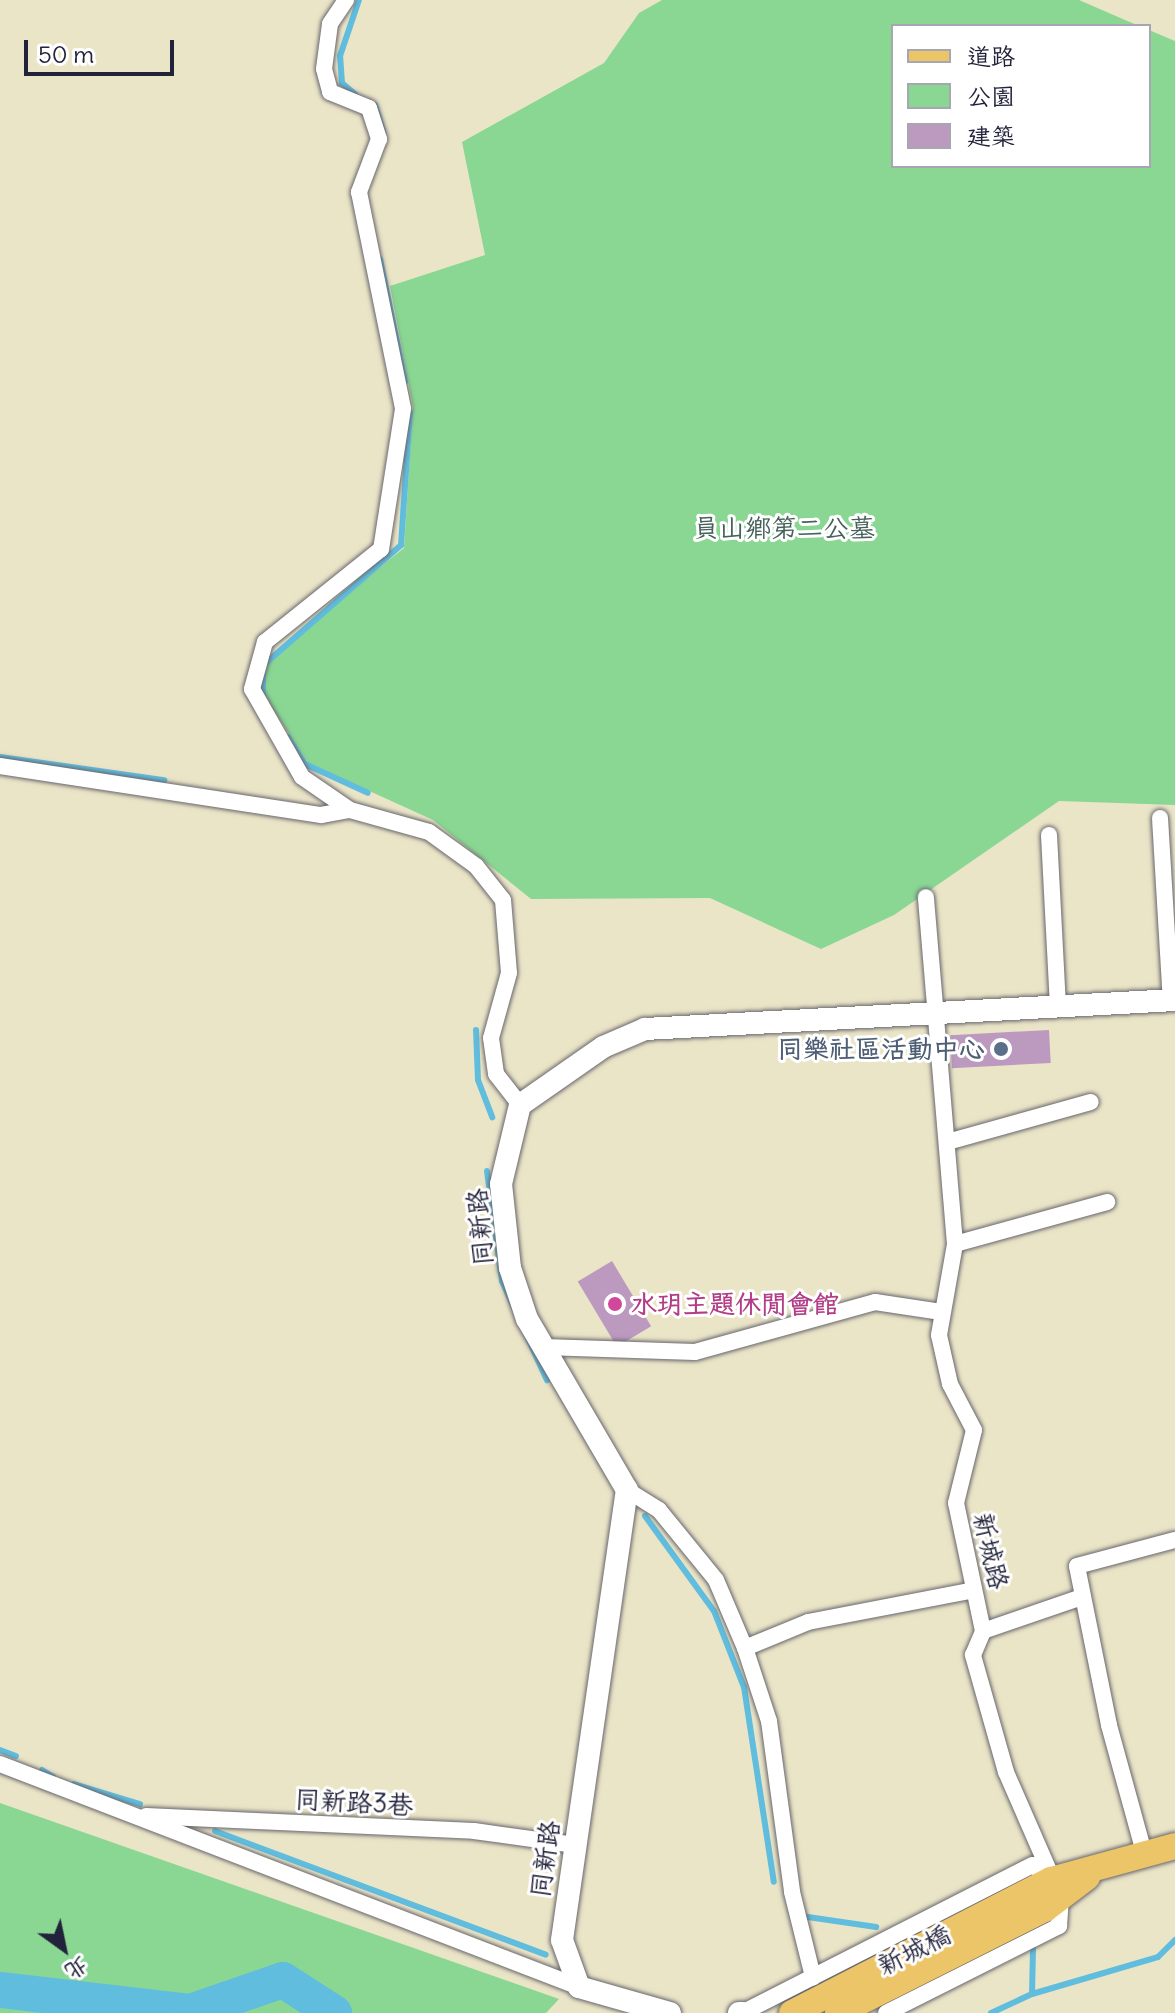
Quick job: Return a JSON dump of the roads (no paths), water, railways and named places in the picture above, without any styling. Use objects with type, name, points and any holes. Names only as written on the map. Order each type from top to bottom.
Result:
[{"type":"main road","points":[[1048,1894],[1089,1875],[1175,1846]]},
{"type":"main road","name":"新城橋","points":[[792,2013],[1048,1894]]},
{"type":"main road","name":"新城橋","points":[[838,2013],[1048,1894]]},
{"type":"street","points":[[346,0],[330,24],[324,69],[330,92],[369,108],[379,139],[359,192],[403,409],[381,549],[265,642],[252,689],[302,777],[350,810],[429,832],[476,866],[503,900],[509,973],[491,1038],[496,1074],[520,1105],[603,1047],[645,1029],[937,1017],[1173,1000],[1160,818]]},
{"type":"street","points":[[0,766],[321,815],[350,810]]},
{"type":"street","points":[[1049,835],[1058,1008]]},
{"type":"street","name":"新城路","points":[[926,897],[951,1141],[955,1244],[941,1312],[950,1384],[974,1430],[956,1503],[983,1631],[973,1655],[1006,1772],[1048,1894]]},
{"type":"street","points":[[951,1141],[1091,1102]]},
{"type":"street","name":"同新路","points":[[520,1105],[501,1184],[510,1268],[544,1347],[627,1490],[562,1940],[579,1987]]},
{"type":"street","points":[[955,1244],[1107,1202]]},
{"type":"street","points":[[544,1347],[695,1352],[875,1302],[941,1312]]},
{"type":"street","points":[[627,1490],[659,1510],[716,1580],[745,1648],[769,1721],[792,1892],[813,1977]]},
{"type":"street","points":[[1145,1856],[1077,1566],[1175,1540]]},
{"type":"street","points":[[745,1648],[808,1622],[974,1590]]},
{"type":"street","points":[[983,1631],[1082,1597]]},
{"type":"street","points":[[0,1764],[579,1987],[670,2013]]},
{"type":"street","name":"同新路3巷","points":[[130,1816],[474,1831],[575,1845]]},
{"type":"street","points":[[741,2013],[1033,1865],[1048,1894],[1059,1926],[886,2013]]},
{"type":"waterway","points":[[355,94],[342,83],[340,56],[359,0]]},
{"type":"waterway","points":[[375,105],[383,132]]},
{"type":"waterway","points":[[380,259],[405,381]]},
{"type":"waterway","points":[[267,662],[401,545],[410,412]]},
{"type":"waterway","points":[[263,672],[263,697]]},
{"type":"waterway","points":[[288,737],[305,764],[368,793]]},
{"type":"waterway","points":[[0,757],[164,780]]},
{"type":"waterway","points":[[476,1030],[478,1080],[492,1117]]},
{"type":"waterway","points":[[487,1171],[502,1281],[547,1380]]},
{"type":"waterway","points":[[645,1516],[714,1611],[744,1687],[774,1882]]},
{"type":"waterway","points":[[0,1750],[16,1756]]},
{"type":"waterway","points":[[42,1770],[53,1777]]},
{"type":"waterway","points":[[74,1784],[140,1804]]},
{"type":"waterway","points":[[215,1831],[546,1955]]},
{"type":"waterway","points":[[801,1916],[876,1927]]},
{"type":"waterway","points":[[1033,1948],[1032,1994],[1158,1957],[1175,1940]]},
{"type":"waterway","points":[[0,1990],[190,2012],[283,1980],[334,2013]]},
{"type":"waterway","points":[[991,2013],[1032,1994]]},
{"type":"place","name":"同樂社區活動中心","points":[[1001,1049]]},
{"type":"place","name":"水玥主題休閒會館","points":[[615,1304]]},
{"type":"park label","name":"員山鄉第二公墓","points":[[784,528]]}]
